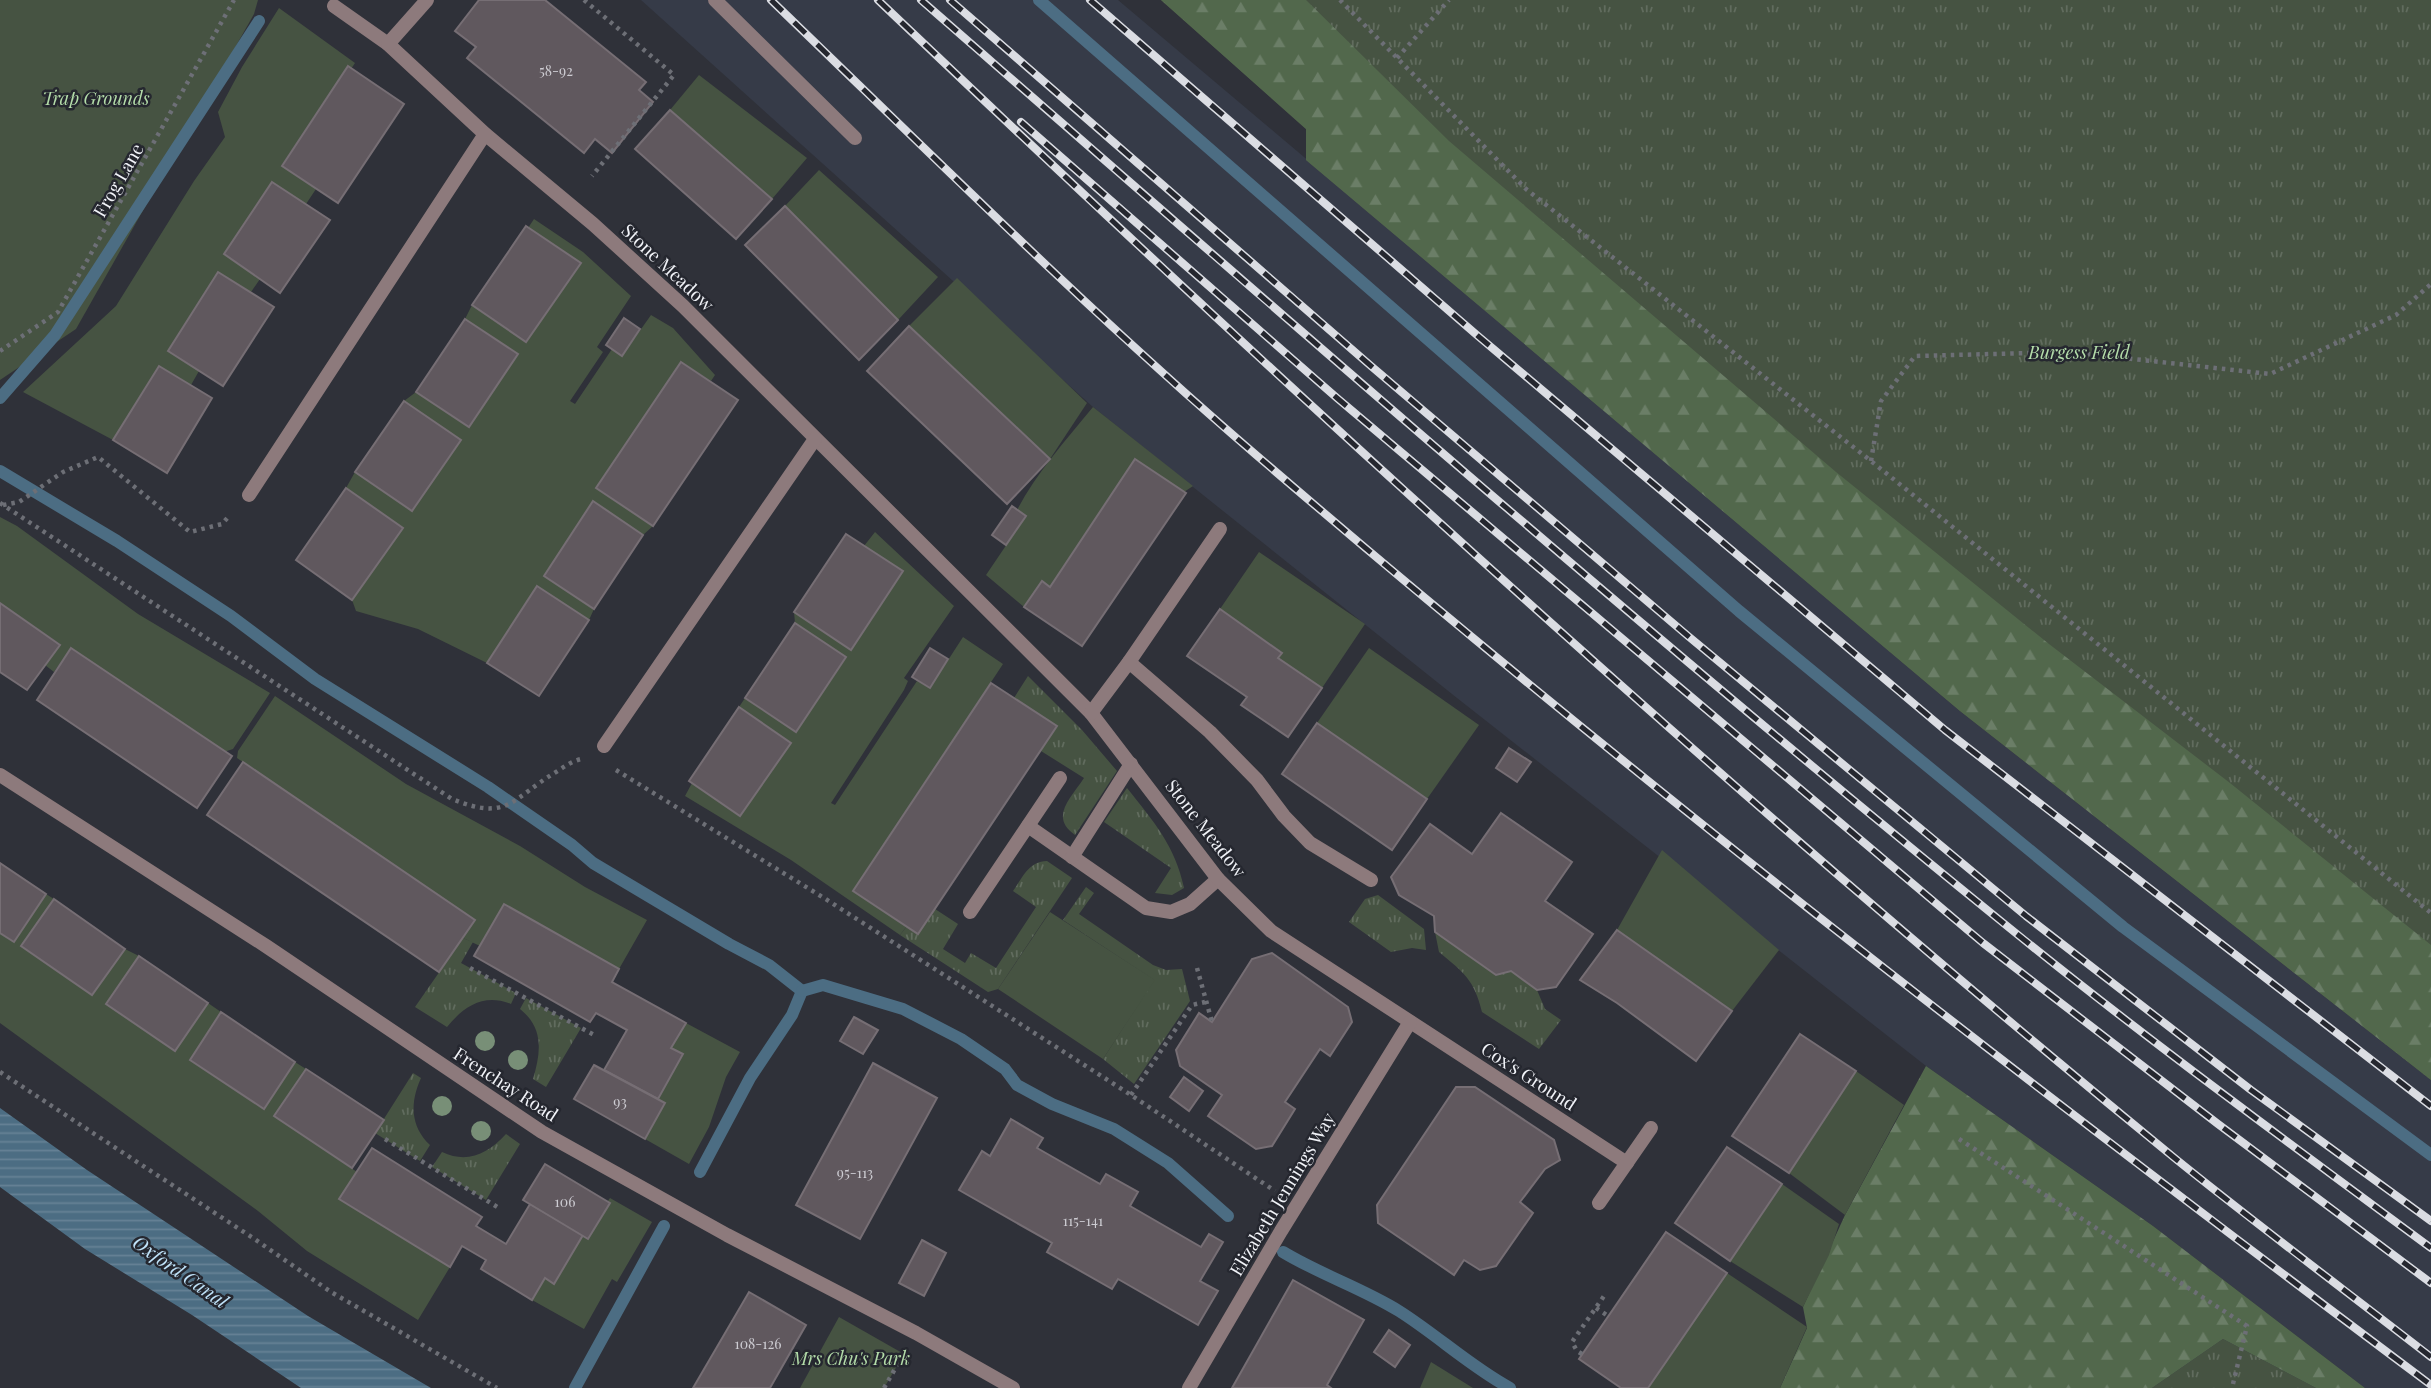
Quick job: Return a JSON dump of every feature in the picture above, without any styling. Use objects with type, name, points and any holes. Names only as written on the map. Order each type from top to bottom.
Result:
[{"type":"street","points":[[388,44],[427,0]]},
{"type":"street","points":[[715,0],[855,138]]},
{"type":"street","name":"Stone Meadow","points":[[334,6],[388,44],[485,134],[648,273],[1091,713],[1218,879],[1271,931],[1409,1022]]},
{"type":"street","points":[[249,495],[485,134]]},
{"type":"street","points":[[604,746],[815,439]]},
{"type":"street","points":[[1091,713],[1220,529]]},
{"type":"street","points":[[1129,662],[1210,732],[1257,780],[1284,817],[1310,843],[1371,880]]},
{"type":"street","points":[[1073,857],[1131,764]]},
{"type":"street","name":"Frenchay Road","points":[[0,775],[266,946],[542,1132],[1013,1388]]},
{"type":"street","points":[[970,912],[1060,778]]},
{"type":"street","points":[[1028,826],[1146,908],[1171,912],[1190,904],[1218,879]]},
{"type":"street","name":"Cox's Ground","points":[[1409,1022],[1627,1163]]},
{"type":"street","name":"Elizabeth Jennings Way","points":[[1189,1388],[1409,1022]]},
{"type":"street","points":[[1599,1203],[1651,1128]]},
{"type":"path","name":"Frog Lane","points":[[0,351],[58,312],[234,0]]},
{"type":"path","points":[[584,0],[674,75],[592,176]]},
{"type":"path","points":[[1340,0],[1527,189],[1871,461],[2431,914]]},
{"type":"path","points":[[1396,58],[1449,0]]},
{"type":"path","points":[[1871,461],[1881,401],[1915,356],[2069,352],[2270,374],[2396,315],[2431,285]]},
{"type":"path","points":[[1,504],[19,502],[63,472],[98,457],[191,532],[222,524],[249,495]]},
{"type":"path","points":[[1,504],[452,799],[475,808],[491,810],[507,806],[579,759],[589,762]]},
{"type":"path","points":[[610,768],[620,771],[824,898],[1297,1205]]},
{"type":"path","points":[[470,968],[596,1036]]},
{"type":"path","points":[[1197,968],[1212,1022]]},
{"type":"path","points":[[1131,1095],[1192,1005],[1205,1002]]},
{"type":"path","points":[[0,1072],[331,1292],[497,1388]]},
{"type":"path","points":[[384,1139],[499,1208]]},
{"type":"path","points":[[1959,1139],[2248,1326],[2232,1388]]},
{"type":"path","points":[[1582,1354],[1572,1342],[1604,1296]]},
{"type":"path","points":[[1596,1308],[1608,1316]]},
{"type":"path","points":[[884,1388],[916,1334]]},
{"type":"shaded area","points":[[641,0],[1118,0],[1960,711],[2431,1080],[2431,1388],[2365,1388],[2153,1226],[1926,1066],[1457,698],[1093,407]]},
{"type":"green space","name":"Trap Grounds","points":[[0,0],[258,0],[254,14],[76,329],[0,380]]},
{"type":"green space","name":"Burgess Field","points":[[1161,0],[2431,0],[2431,1080],[1960,711],[1306,160],[1306,129]]},
{"type":"green space","points":[[1161,0],[1306,0],[1449,141],[1836,472],[2431,945],[2431,1080],[1960,711],[1306,160],[1306,129]]},
{"type":"green space","points":[[279,8],[355,63],[351,69],[347,67],[282,165],[316,189],[306,204],[272,182],[224,254],[260,279],[251,292],[218,272],[168,351],[199,371],[191,385],[159,366],[113,440],[23,392],[116,306],[194,181],[225,137],[218,112]]},
{"type":"green space","points":[[699,75],[807,158],[772,199],[670,110]]},
{"type":"green space","points":[[819,170],[938,277],[898,320],[785,206]]},
{"type":"green space","points":[[534,219],[583,252],[631,296],[597,347],[603,352],[570,401],[575,404],[612,349],[622,356],[651,315],[673,328],[715,375],[711,381],[681,362],[597,488],[653,526],[643,535],[593,502],[544,576],[594,609],[589,620],[487,663],[418,629],[356,611],[352,600],[402,528],[346,488],[355,472],[412,511],[461,440],[404,401],[416,392],[469,427],[518,354],[465,319],[472,305],[526,342],[580,263],[528,228]]},
{"type":"green space","points":[[957,278],[1087,403],[1050,459],[909,326]]},
{"type":"green space","points":[[1093,407],[1193,486],[1184,492],[1135,460],[1050,587],[1042,581],[1024,607],[986,575],[1026,516],[1017,510],[1025,496],[1052,457]]},
{"type":"green space","points":[[0,517],[17,526],[138,614],[270,693],[233,749],[224,752],[71,648],[54,672],[45,665],[60,644],[0,603]]},
{"type":"green space","points":[[875,532],[954,606],[904,678],[908,681],[904,690],[831,803],[835,805],[917,681],[930,688],[963,637],[1003,664],[853,891],[907,926],[900,935],[791,860],[685,796],[692,783],[741,815],[791,743],[739,707],[745,698],[796,732],[846,658],[795,623],[794,612],[851,649],[864,546]]},
{"type":"green space","points":[[1259,552],[1365,624],[1322,688],[1278,658],[1282,652],[1220,609]]},
{"type":"green space","points":[[1369,648],[1479,725],[1427,799],[1317,723]]},
{"type":"green space","points":[[1028,676],[1082,730],[1117,771],[1075,835],[1067,828],[1063,814],[1084,778],[1041,751],[1057,726],[1014,698]]},
{"type":"green space","points":[[275,696],[406,784],[647,920],[619,969],[480,946],[463,938],[474,920],[237,758],[238,751]]},
{"type":"green space","points":[[1127,788],[1162,834],[1175,859],[1184,888],[1172,895],[1155,893],[1171,868],[1104,822]]},
{"type":"green space","points":[[1662,850],[1779,950],[1732,1011],[1617,930]]},
{"type":"green space","points":[[1047,861],[1072,878],[998,989],[988,992],[900,935],[907,926],[918,934],[935,909],[958,924],[943,949],[965,963],[971,953],[996,968],[1036,907],[1013,891],[1031,867]]},
{"type":"green space","points":[[1086,887],[1094,893],[1079,914],[1153,965],[1166,970],[1182,969],[1190,1001],[1134,1084],[1103,1059],[1154,980],[1063,920]]},
{"type":"green space","points":[[46,894],[54,899],[21,946],[92,995],[125,949],[139,956],[106,1004],[175,1050],[208,1003],[221,1012],[191,1061],[264,1109],[295,1062],[306,1069],[274,1116],[357,1172],[340,1199],[450,1267],[418,1320],[307,1251],[258,1211],[0,1023],[0,933],[14,942]]},
{"type":"green space","points":[[1378,895],[1424,929],[1426,950],[1412,948],[1391,952],[1349,922],[1365,899]]},
{"type":"green space","points":[[1050,912],[1155,980],[1103,1059],[998,989]]},
{"type":"green space","points":[[1435,932],[1496,975],[1511,971],[1537,990],[1545,1009],[1561,1020],[1539,1049],[1482,1012],[1467,978],[1439,952]]},
{"type":"green space","points":[[463,938],[473,942],[461,963],[516,993],[511,1004],[492,1000],[475,1004],[460,1013],[447,1027],[415,1007]]},
{"type":"green space","points":[[526,998],[581,1028],[546,1087],[533,1079],[539,1050],[537,1032],[528,1016],[520,1009]]},
{"type":"green space","points":[[686,1023],[740,1052],[726,1077],[709,1127],[689,1164],[645,1139],[665,1104],[658,1099],[683,1054],[671,1048]]},
{"type":"green space","points":[[1926,1066],[2153,1226],[2365,1388],[2316,1388],[2223,1339],[2152,1388],[1780,1388],[1807,1328],[1803,1307],[1845,1215]]},
{"type":"green space","points":[[1856,1071],[1904,1105],[1845,1215],[1789,1173]]},
{"type":"green space","points":[[413,1073],[421,1078],[415,1096],[415,1122],[430,1145],[420,1161],[375,1133]]},
{"type":"green space","points":[[506,1134],[520,1144],[486,1200],[432,1167],[442,1152],[460,1157],[477,1155],[492,1147]]},
{"type":"green space","points":[[1782,1184],[1839,1224],[1829,1255],[1803,1307],[1730,1261]]},
{"type":"green space","points":[[610,1198],[652,1222],[617,1282],[612,1279],[584,1329],[532,1300],[545,1278],[554,1284],[583,1235]]},
{"type":"green space","points":[[1727,1273],[1807,1327],[1780,1388],[1648,1388]]},
{"type":"green space","name":"Mrs Chu's Park","points":[[839,1317],[904,1354],[884,1388],[800,1388]]},
{"type":"green space","points":[[2223,1339],[2316,1388],[2152,1388]]},
{"type":"green space","points":[[1431,1362],[1473,1388],[1420,1388]]},
{"type":"water","name":"Oxford Canal","points":[[0,1108],[87,1170],[308,1316],[431,1388],[301,1388],[192,1315],[85,1249],[0,1187]]},
{"type":"building","points":[[479,0],[545,0],[646,82],[639,90],[653,102],[612,153],[595,139],[584,153],[467,58],[476,47],[455,31]]},
{"type":"building","points":[[348,66],[404,104],[338,203],[282,166]]},
{"type":"building","points":[[670,110],[772,199],[736,239],[635,149]]},
{"type":"building","points":[[272,182],[330,220],[280,293],[224,254]]},
{"type":"building","points":[[785,206],[898,320],[859,360],[745,245]]},
{"type":"building","points":[[526,226],[581,263],[526,342],[472,305]]},
{"type":"building","points":[[218,272],[274,307],[223,386],[168,351]]},
{"type":"building","points":[[624,318],[640,329],[622,356],[606,345]]},
{"type":"building","points":[[465,319],[518,354],[469,427],[416,392]]},
{"type":"building","points":[[909,326],[1050,459],[1007,504],[867,371]]},
{"type":"building","points":[[681,362],[738,400],[653,526],[596,488]]},
{"type":"building","points":[[159,366],[212,398],[167,473],[113,440]]},
{"type":"building","points":[[404,401],[461,440],[412,511],[355,472]]},
{"type":"building","points":[[1135,459],[1186,493],[1082,646],[1024,607],[1042,581],[1050,587]]},
{"type":"building","points":[[346,488],[403,528],[352,600],[296,560]]},
{"type":"building","points":[[593,501],[643,535],[594,609],[544,576]]},
{"type":"building","points":[[1012,506],[1026,516],[1006,545],[992,535]]},
{"type":"building","points":[[846,534],[903,571],[851,650],[794,612]]},
{"type":"building","points":[[537,586],[589,620],[539,696],[487,663]]},
{"type":"building","points":[[0,603],[60,645],[27,690],[0,672]]},
{"type":"building","points":[[1220,609],[1282,653],[1278,658],[1322,688],[1288,737],[1241,705],[1247,697],[1187,656]]},
{"type":"building","points":[[795,623],[846,657],[796,732],[745,698]]},
{"type":"building","points":[[71,648],[232,756],[197,808],[37,700]]},
{"type":"building","points":[[930,648],[948,659],[930,688],[912,677]]},
{"type":"building","points":[[991,683],[1057,726],[918,934],[853,891]]},
{"type":"building","points":[[739,707],[791,743],[740,816],[689,781]]},
{"type":"building","points":[[1317,723],[1427,799],[1392,850],[1282,774]]},
{"type":"building","points":[[1509,748],[1531,762],[1517,782],[1496,768]]},
{"type":"building","points":[[243,762],[475,920],[439,972],[207,815]]},
{"type":"building","points":[[1501,813],[1572,862],[1545,901],[1593,934],[1556,987],[1537,990],[1511,971],[1496,975],[1435,932],[1434,916],[1399,895],[1391,877],[1430,824],[1472,854]]},
{"type":"building","points":[[0,863],[46,894],[14,942],[0,933]]},
{"type":"building","points":[[54,899],[125,949],[92,995],[21,946]]},
{"type":"building","points":[[504,904],[619,969],[612,982],[686,1023],[671,1048],[683,1054],[658,1099],[604,1070],[627,1030],[596,1013],[590,1022],[474,956]]},
{"type":"building","points":[[1617,930],[1732,1011],[1696,1061],[1617,1003],[1580,980]]},
{"type":"building","points":[[1272,953],[1348,1007],[1352,1022],[1330,1056],[1320,1049],[1285,1102],[1295,1109],[1272,1146],[1256,1149],[1208,1116],[1222,1095],[1180,1066],[1176,1050],[1199,1013],[1212,1022],[1252,959]]},
{"type":"building","points":[[139,956],[208,1003],[175,1051],[106,1004]]},
{"type":"building","points":[[221,1012],[295,1062],[264,1109],[190,1060]]},
{"type":"building","points":[[854,1017],[878,1030],[863,1054],[840,1041]]},
{"type":"building","points":[[1800,1034],[1856,1071],[1789,1173],[1732,1136]]},
{"type":"building","points":[[873,1063],[937,1098],[860,1239],[796,1205]]},
{"type":"building","points":[[594,1065],[665,1103],[645,1139],[574,1099]]},
{"type":"building","points":[[306,1069],[384,1120],[352,1168],[274,1116]]},
{"type":"building","points":[[1184,1077],[1203,1091],[1189,1111],[1170,1097]]},
{"type":"building","points":[[1456,1087],[1475,1087],[1554,1140],[1560,1160],[1545,1169],[1520,1202],[1533,1213],[1496,1266],[1480,1270],[1464,1260],[1454,1275],[1378,1223],[1377,1205]]},
{"type":"building","points":[[1011,1119],[1043,1138],[1037,1148],[1100,1184],[1106,1174],[1138,1192],[1130,1206],[1201,1247],[1209,1234],[1223,1242],[1200,1281],[1218,1291],[1198,1325],[1118,1279],[1112,1289],[1047,1252],[1052,1243],[959,1190],[982,1151],[990,1156]]},
{"type":"building","points":[[1727,1147],[1782,1184],[1730,1261],[1675,1223]]},
{"type":"building","points":[[372,1148],[482,1217],[476,1226],[506,1244],[530,1204],[583,1235],[554,1284],[545,1278],[532,1300],[481,1269],[486,1260],[462,1246],[450,1267],[339,1199]]},
{"type":"building","points":[[545,1164],[610,1203],[588,1239],[523,1200]]},
{"type":"building","points":[[1666,1232],[1727,1273],[1648,1388],[1621,1388],[1579,1359]]},
{"type":"building","points":[[922,1240],[946,1253],[924,1296],[899,1283]]},
{"type":"building","points":[[1293,1280],[1364,1320],[1327,1385],[1331,1388],[1232,1388]]},
{"type":"building","points":[[749,1292],[806,1325],[770,1388],[693,1388]]},
{"type":"building","points":[[1389,1330],[1410,1345],[1395,1367],[1374,1352]]},
{"type":"waterway","points":[[1039,0],[1739,611],[2123,927],[2431,1155]]},
{"type":"waterway","points":[[0,398],[55,335],[259,21]]},
{"type":"waterway","points":[[0,471],[117,541],[231,616],[315,679],[488,787],[572,845],[593,863],[769,965],[802,991],[792,1015],[750,1078],[700,1172]]},
{"type":"waterway","points":[[802,991],[823,985],[903,1009],[961,1039],[1005,1069],[1017,1085],[1052,1104],[1114,1129],[1168,1163],[1228,1216]]},
{"type":"waterway","points":[[575,1388],[664,1226]]},
{"type":"waterway","points":[[1283,1252],[1399,1311],[1510,1388]]},
{"type":"railway","points":[[771,0],[1131,344],[1398,575],[1542,695],[1835,930],[2431,1385]]},
{"type":"railway","points":[[878,0],[1355,446],[1679,737],[1843,880],[2177,1160],[2431,1357]]},
{"type":"railway","points":[[921,0],[1460,468],[1869,813],[2112,1009],[2431,1248]]},
{"type":"railway","points":[[950,0],[1371,366],[1688,636],[2026,916],[2251,1090],[2431,1221]]},
{"type":"railway","points":[[1090,0],[1478,336],[1945,730],[2431,1106]]},
{"type":"railway","points":[[1021,122],[1337,398],[1983,943],[2218,1124],[2431,1283]]}]
